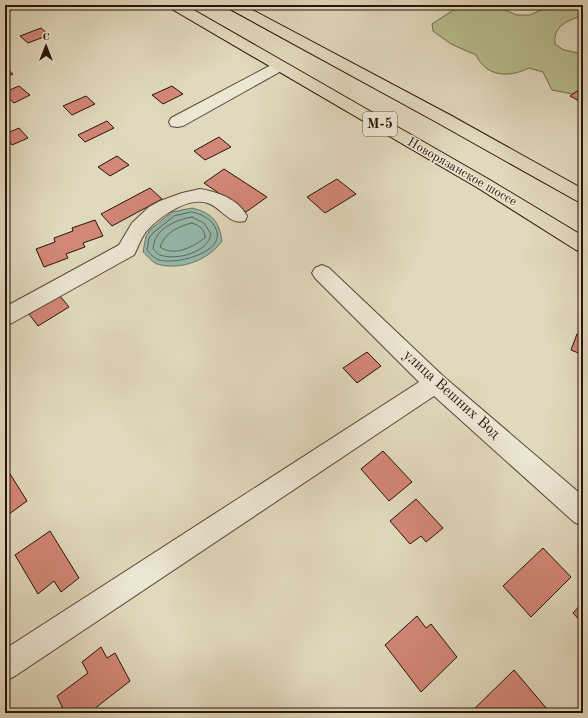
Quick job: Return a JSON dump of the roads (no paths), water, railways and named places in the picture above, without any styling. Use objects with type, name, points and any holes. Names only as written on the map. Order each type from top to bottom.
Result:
[{"type":"highway","name":"Новорязанское шоссе","points":[[175,5],[484,184],[583,244]]},
{"type":"highway","name":"М-5","points":[[232,5],[444,119],[583,197]]},
{"type":"street","points":[[5,7],[10,5]]},
{"type":"street","points":[[177,122],[280,66]]},
{"type":"street","points":[[5,317],[127,250],[133,235],[148,218],[165,206],[180,199],[195,196],[209,197],[228,206],[238,216]]},
{"type":"street","name":"улица Вешних Вод","points":[[322,273],[435,383],[583,513]]},
{"type":"street","points":[[5,666],[435,383]]},
{"type":"water","points":[[192,208],[205,212],[213,219],[219,228],[222,241],[210,254],[184,265],[166,266],[155,263],[143,252],[146,236],[151,229],[172,212]]}]
